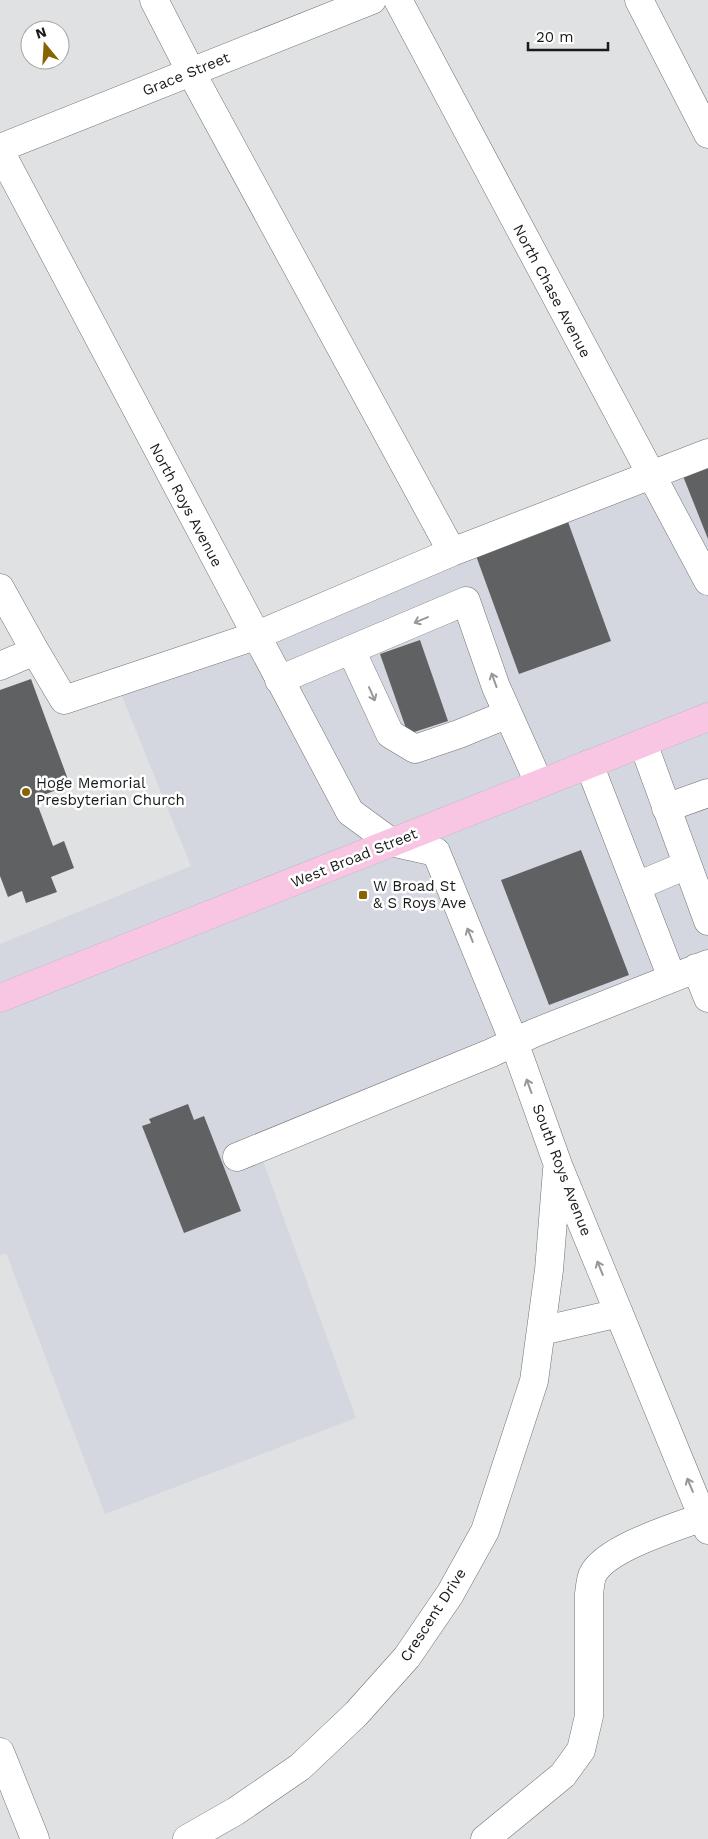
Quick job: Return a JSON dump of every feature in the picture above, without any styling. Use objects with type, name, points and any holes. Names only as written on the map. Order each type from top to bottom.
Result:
[{"type":"main road","name":"West Broad Street","points":[[0,998],[708,717]]},
{"type":"street","points":[[154,0],[191,72],[452,552]]},
{"type":"street","name":"Grace Street","points":[[0,150],[372,0]]},
{"type":"street","name":"North Chase Avenue","points":[[398,0],[708,581]]},
{"type":"street","points":[[639,0],[708,134]]},
{"type":"street","name":"North Roys Avenue","points":[[0,150],[255,636],[350,812],[391,842]]},
{"type":"street","points":[[0,588],[64,700],[255,636],[452,552],[708,453]]},
{"type":"street","points":[[279,680],[466,601],[496,688],[539,783]]},
{"type":"street","points":[[352,650],[390,734],[415,749],[508,714]]},
{"type":"street","points":[[0,666],[35,652]]},
{"type":"street","points":[[643,742],[708,922]]},
{"type":"street","points":[[590,764],[672,978]]},
{"type":"street","points":[[666,808],[708,793]]},
{"type":"street","name":"South Roys Avenue","points":[[391,842],[436,852],[514,1042],[558,1165],[706,1523]]},
{"type":"street","points":[[637,886],[687,865]]},
{"type":"street","points":[[237,1157],[702,966],[708,998]]},
{"type":"street","name":"Crescent Drive","points":[[187,1839],[236,1811],[300,1767],[356,1714],[407,1657],[450,1594],[485,1531],[534,1381],[549,1270],[558,1165]]},
{"type":"street","points":[[541,1331],[619,1313]]},
{"type":"street","points":[[485,1839],[563,1775],[581,1750],[589,1716],[588,1594],[593,1574],[608,1558],[628,1546],[706,1523]]},
{"type":"street","points":[[0,1752],[35,1839]]},
{"type":"shaded area","points":[[708,445],[708,995],[700,974],[258,1147],[356,1418],[105,1514],[6,1253],[0,1255],[0,944],[191,866],[117,684]]},
{"type":"building","points":[[708,466],[708,539],[683,476]]},
{"type":"building","points":[[567,519],[611,641],[519,674],[475,553]]},
{"type":"building","points":[[420,640],[448,721],[408,734],[380,654]]},
{"type":"building","name":"Hoge Memorial Presbyterian Church","points":[[31,679],[70,785],[35,798],[53,846],[64,841],[74,868],[51,877],[57,892],[26,903],[22,891],[8,897],[0,876],[0,690]]},
{"type":"building","points":[[581,850],[629,975],[549,1005],[501,880]]},
{"type":"building","points":[[188,1104],[194,1120],[204,1116],[241,1211],[184,1233],[142,1126],[151,1123],[149,1119]]},
{"type":"place","name":"Hoge Memorial Presbyterian Church","points":[[26,792]]},
{"type":"place","name":"W Broad St & S Roys Ave","points":[[363,895]]}]
